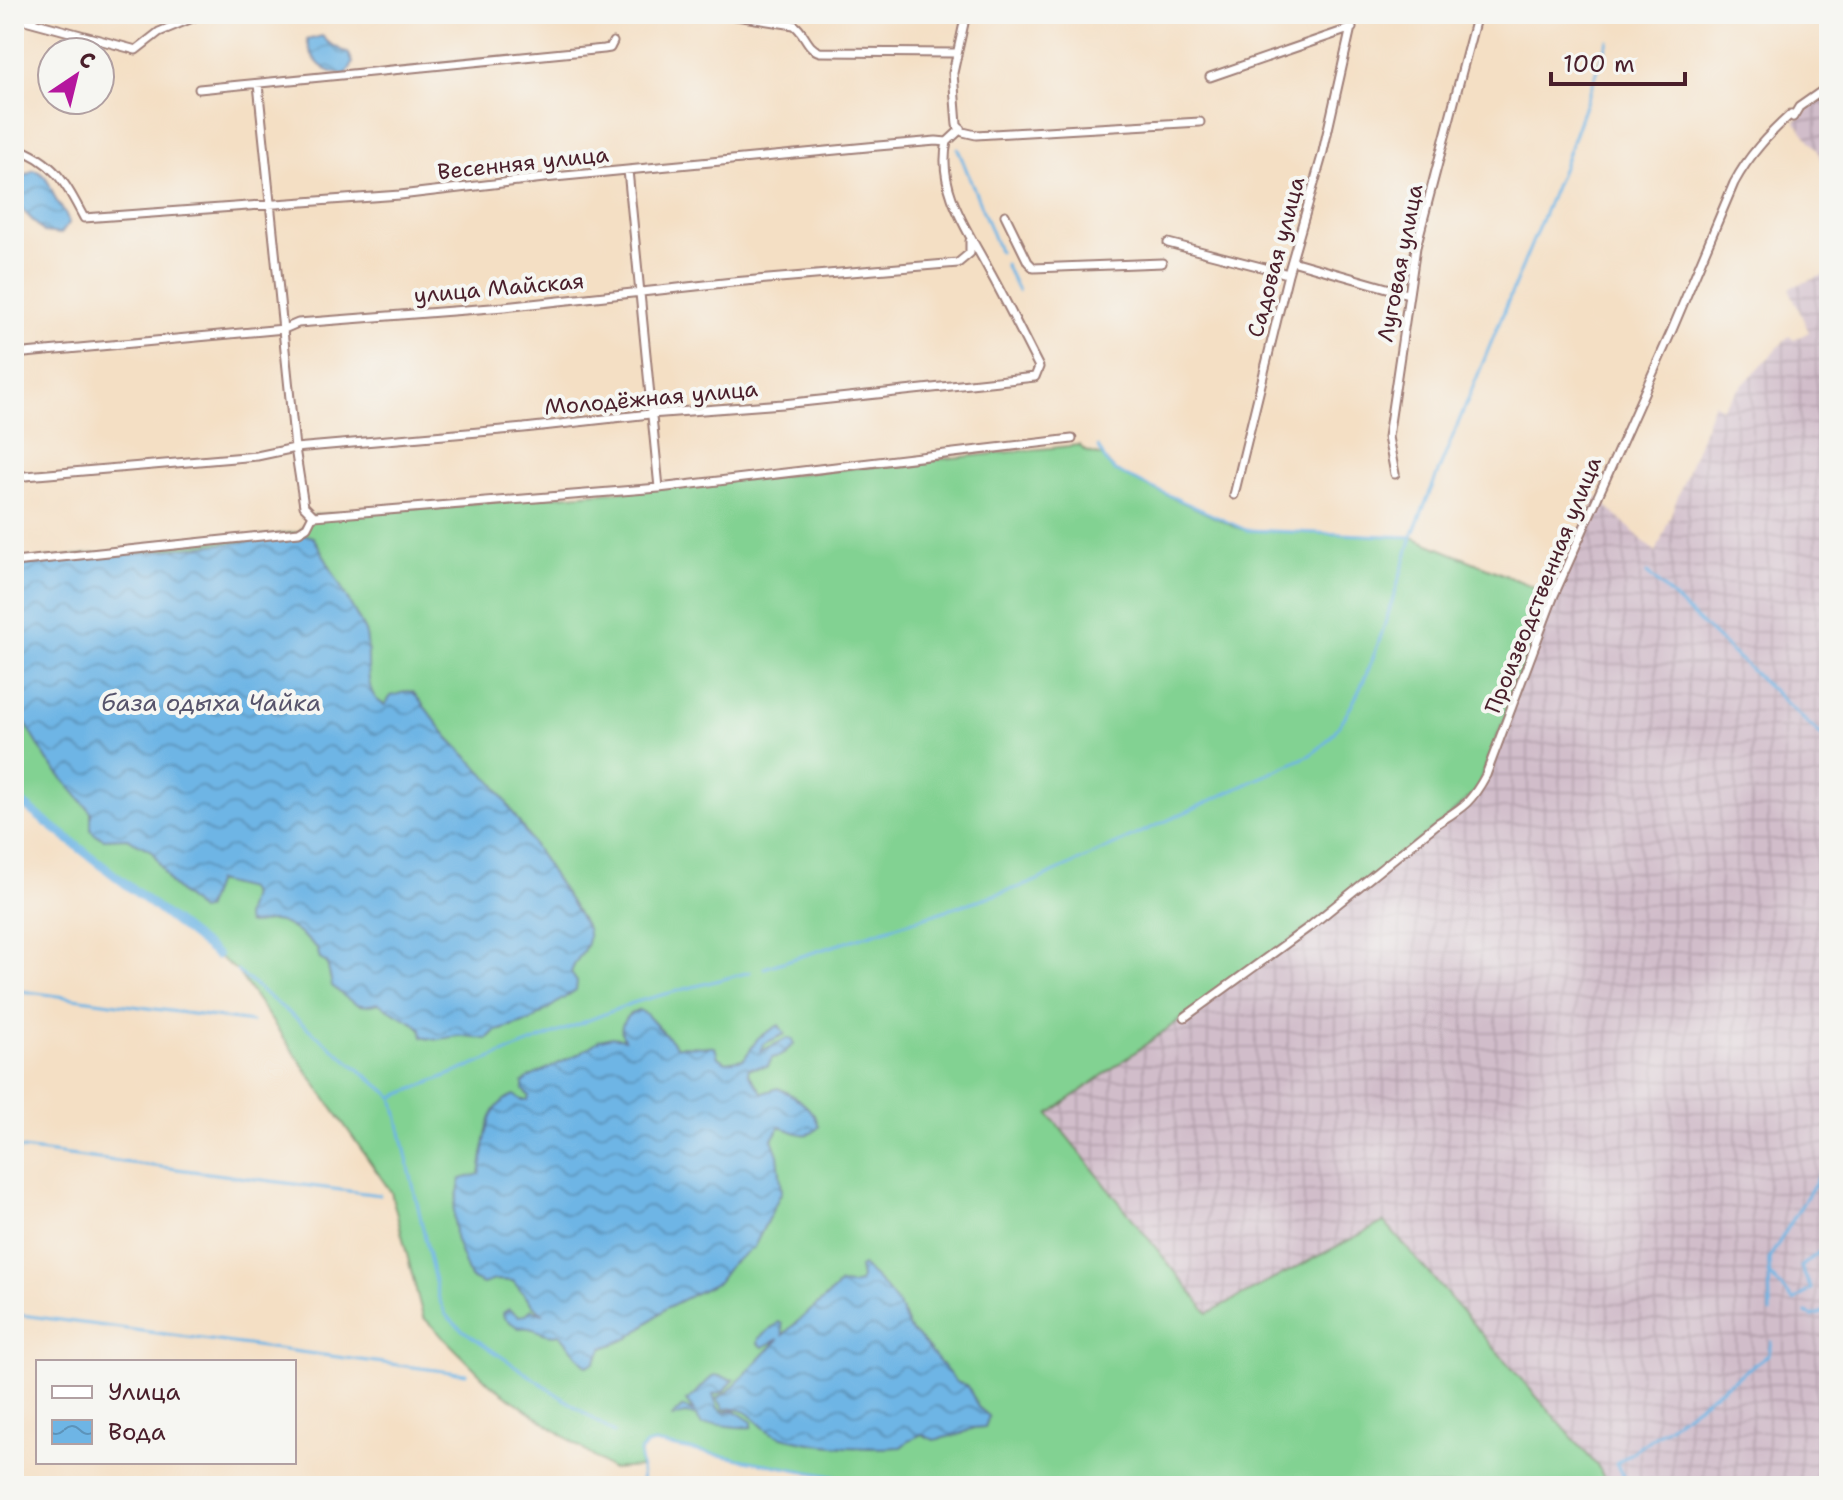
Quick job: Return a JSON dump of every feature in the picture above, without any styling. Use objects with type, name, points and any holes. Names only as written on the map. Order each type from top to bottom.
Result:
[{"type":"street","points":[[14,17],[136,50],[159,32],[202,14]]},
{"type":"street","points":[[723,14],[794,25],[812,49],[820,52],[956,53]]},
{"type":"street","points":[[966,14],[953,73],[956,122],[961,129],[976,135],[1200,122]]},
{"type":"street","name":"Луговая улица","points":[[1395,474],[1388,437],[1416,247],[1477,14]]},
{"type":"street","name":"Садовая улица","points":[[1234,495],[1288,274],[1322,156],[1357,15]]},
{"type":"street","points":[[1210,77],[1352,28]]},
{"type":"street","points":[[199,89],[604,49],[610,48],[613,42]]},
{"type":"street","points":[[258,84],[295,448],[304,506],[313,515],[320,517],[659,488],[1072,439]]},
{"type":"street","name":"Производственная улица","points":[[1185,1017],[1309,927],[1438,823],[1460,812],[1472,797],[1486,775],[1554,595],[1734,183],[1745,162],[1768,135],[1791,114],[1793,117],[1799,107],[1829,86]]},
{"type":"street","points":[[947,142],[961,129]]},
{"type":"street","name":"Весенняя улица","points":[[14,147],[39,158],[63,179],[84,218],[400,195],[628,170],[907,143],[947,142]]},
{"type":"street","name":"Молодёжная улица","points":[[14,477],[257,456],[295,448],[783,404],[1035,377],[1039,367],[970,239],[950,189],[947,142]]},
{"type":"street","points":[[628,170],[659,488]]},
{"type":"street","points":[[1005,215],[1034,268],[1162,263]]},
{"type":"street","name":"улица Майская","points":[[14,354],[284,329],[298,323],[504,307],[958,263],[970,253],[970,239]]},
{"type":"street","points":[[1168,243],[1288,274]]},
{"type":"street","points":[[1292,261],[1408,294]]},
{"type":"street","points":[[14,562],[299,532],[307,527],[313,515]]},
{"type":"shaded area","points":[[1829,93],[1829,181],[1817,150],[1795,121]]},
{"type":"shaded area","points":[[1829,273],[1829,1486],[1608,1486],[1599,1468],[1384,1222],[1208,1313],[1049,1114],[1185,1017],[1448,817],[1597,497],[1656,553],[1714,403],[1721,408],[1789,336],[1794,340],[1809,332],[1789,288]]},
{"type":"green space","points":[[1079,445],[1085,451],[1102,456],[1115,471],[1236,527],[1246,530],[1412,537],[1554,595],[1476,791],[1448,817],[1309,927],[1049,1114],[1208,1313],[1384,1222],[1599,1468],[1608,1486],[884,1486],[654,1443],[641,1450],[640,1467],[611,1469],[490,1384],[423,1317],[391,1192],[237,971],[14,797],[14,562],[299,532],[313,515],[659,488]]},
{"type":"water","points":[[322,36],[349,54],[353,63],[346,75],[325,69],[312,54],[307,40]]},
{"type":"water","points":[[34,170],[45,178],[66,214],[69,223],[61,234],[44,232],[14,201],[14,182]]},
{"type":"water","name":"база одыха Чайка","points":[[306,535],[313,537],[318,545],[365,631],[369,683],[377,700],[385,705],[391,696],[413,692],[448,737],[495,785],[587,928],[586,947],[571,973],[577,982],[576,990],[530,1021],[494,1032],[487,1039],[422,1037],[417,1025],[378,1003],[364,1006],[348,999],[332,986],[327,963],[320,959],[317,948],[296,931],[278,922],[247,923],[245,917],[251,894],[248,889],[216,881],[205,910],[200,911],[171,884],[152,851],[127,838],[104,839],[94,834],[91,830],[91,812],[48,761],[14,704],[14,566]]},
{"type":"water","points":[[639,1010],[676,1046],[715,1047],[718,1057],[726,1062],[744,1059],[758,1038],[779,1025],[785,1034],[763,1044],[761,1051],[788,1038],[793,1039],[794,1044],[780,1056],[772,1058],[768,1066],[749,1068],[748,1073],[763,1093],[778,1088],[797,1099],[808,1108],[819,1126],[806,1134],[780,1127],[772,1139],[778,1155],[782,1191],[754,1247],[731,1264],[718,1282],[666,1308],[629,1338],[603,1348],[594,1363],[586,1366],[560,1334],[519,1328],[504,1318],[503,1313],[509,1309],[519,1316],[532,1309],[544,1314],[513,1281],[495,1280],[483,1284],[470,1278],[455,1238],[454,1209],[461,1179],[480,1174],[487,1128],[496,1108],[514,1095],[528,1100],[523,1083],[528,1078],[600,1040],[612,1037],[624,1039],[621,1030],[624,1021]]},
{"type":"water","points":[[862,1266],[889,1292],[911,1331],[956,1382],[968,1386],[978,1407],[989,1416],[985,1427],[934,1440],[922,1434],[901,1447],[841,1447],[782,1437],[773,1434],[742,1410],[724,1409],[717,1398],[727,1393],[779,1339],[763,1347],[758,1343],[759,1338],[779,1322],[783,1335],[840,1284],[859,1283],[859,1268]]},
{"type":"water","points":[[715,1375],[734,1380],[723,1392],[713,1394],[718,1408],[725,1412],[734,1410],[752,1422],[752,1427],[702,1425],[696,1416],[685,1414],[671,1418],[683,1407],[695,1412],[686,1401]]},
{"type":"waterway","points":[[1412,536],[1563,167],[1608,41]]},
{"type":"waterway","points":[[958,149],[999,251]]},
{"type":"waterway","points":[[1005,264],[1018,291]]},
{"type":"waterway","points":[[764,968],[1029,884],[1310,755],[1329,738],[1346,715],[1374,656],[1412,537],[1246,530],[1115,471],[1098,447]]},
{"type":"waterway","points":[[1647,573],[1829,743]]},
{"type":"waterway","points":[[14,797],[217,955]]},
{"type":"waterway","points":[[237,971],[393,1097],[439,1299],[446,1315],[461,1329],[614,1433]]},
{"type":"waterway","points":[[393,1097],[635,1002],[750,972]]},
{"type":"waterway","points":[[14,990],[252,1022]]},
{"type":"waterway","points":[[14,1148],[380,1195]]},
{"type":"waterway","points":[[1770,1313],[1769,1259],[1829,1160]]},
{"type":"waterway","points":[[1768,1273],[1794,1301],[1811,1289],[1801,1267],[1829,1244]]},
{"type":"waterway","points":[[1806,1313],[1813,1316],[1824,1312],[1829,1315]]},
{"type":"waterway","points":[[14,1314],[466,1374]]},
{"type":"waterway","points":[[1629,1486],[1616,1464],[1769,1354],[1771,1342]]},
{"type":"waterway","points":[[642,1486],[640,1452],[646,1445],[654,1443],[884,1486]]}]
